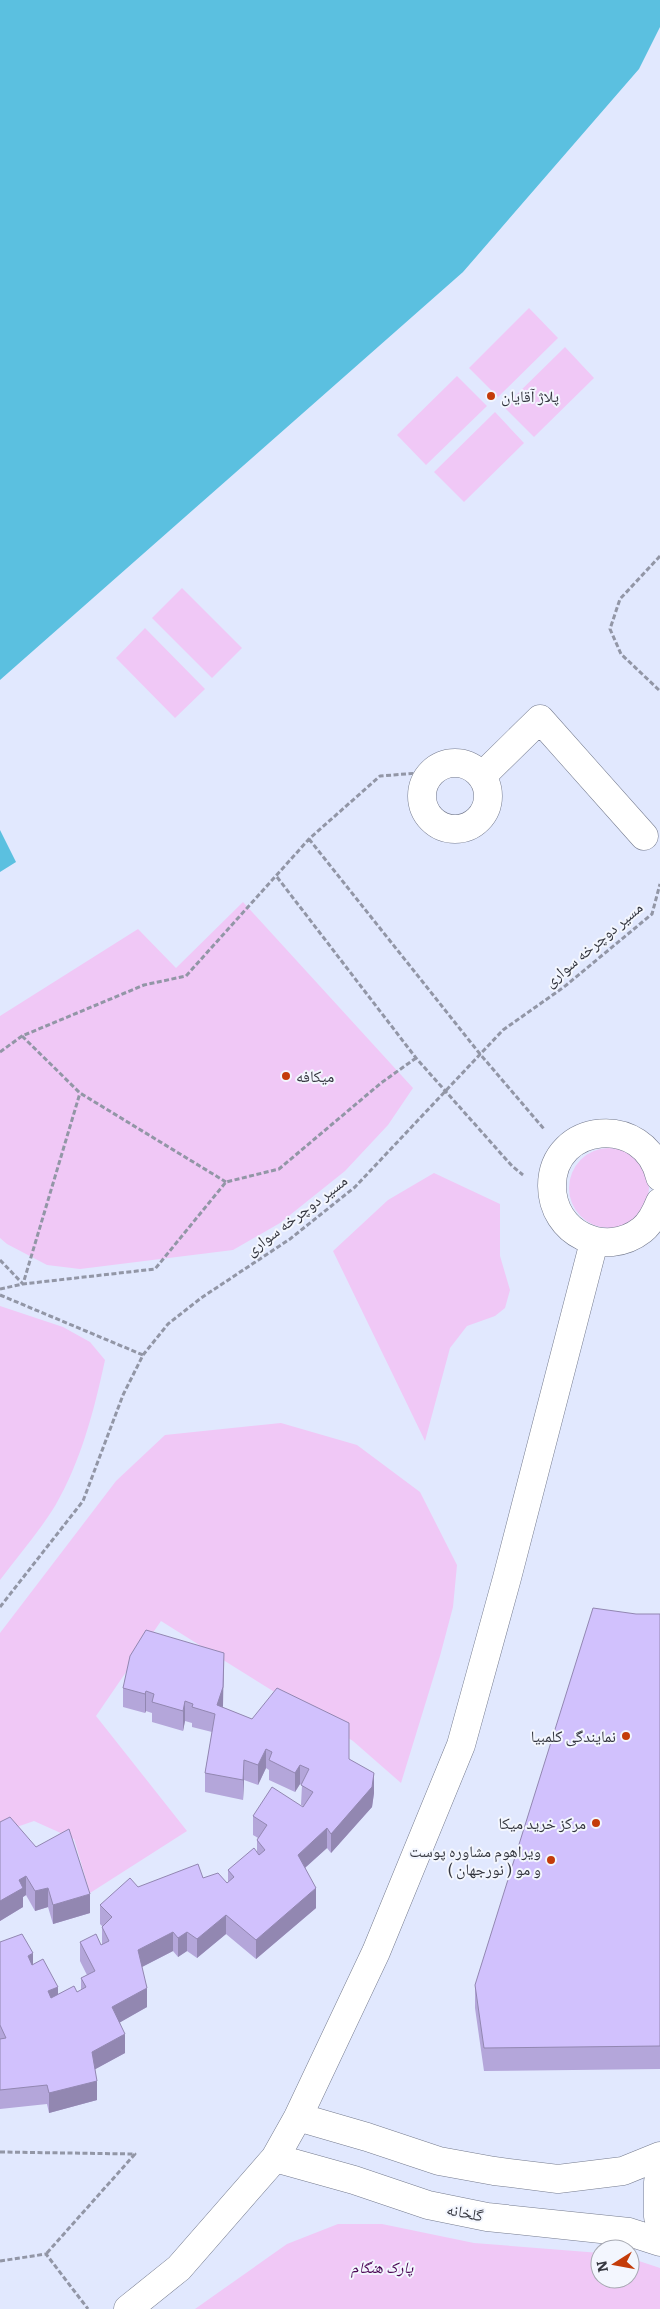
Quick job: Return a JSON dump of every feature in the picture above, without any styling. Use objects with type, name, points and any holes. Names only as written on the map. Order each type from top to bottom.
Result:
[{"type":"street","points":[[482,776],[540,719],[644,836]]},
{"type":"street","points":[[447,763],[466,764],[482,776],[489,793],[485,812],[472,826],[453,830],[435,824],[423,809],[422,789],[431,772],[447,763]]},
{"type":"street","points":[[660,1177],[654,1152],[627,1136],[610,1132],[593,1134],[577,1140],[564,1152],[555,1167],[552,1184],[553,1201],[560,1217],[571,1230],[594,1242],[611,1243],[628,1239],[652,1229],[654,1216],[660,1202]]},
{"type":"street","points":[[128,2309],[179,2268],[275,2158],[298,2117],[376,1952],[461,1745],[507,1578],[594,1242]]},
{"type":"street","points":[[298,2117],[439,2161],[494,2172],[558,2179],[624,2171],[660,2156]]},
{"type":"street","name":"گلخانه","points":[[275,2158],[354,2180],[428,2205],[487,2217],[629,2232],[660,2242]]},
{"type":"street","points":[[660,2177],[658,2182],[658,2216],[660,2220]]},
{"type":"path","points":[[660,556],[620,599],[610,629],[621,654],[660,690]]},
{"type":"path","points":[[0,1052],[22,1036],[144,985],[186,976],[309,840],[380,776],[431,772]]},
{"type":"path","points":[[309,840],[480,1054],[564,1152]]},
{"type":"path","points":[[276,877],[416,1058],[512,1166],[553,1201]]},
{"type":"path","name":"مسیر دوچرخه سواری","points":[[0,1607],[83,1501],[123,1395],[144,1355],[168,1324],[201,1298],[290,1239],[355,1187],[503,1030],[564,987],[652,914],[660,884]]},
{"type":"path","points":[[22,1036],[80,1093],[226,1182]]},
{"type":"path","points":[[0,1289],[23,1284],[155,1270],[226,1182],[279,1169],[381,1083],[416,1058]]},
{"type":"path","points":[[23,1284],[80,1093]]},
{"type":"path","points":[[0,1260],[23,1284]]},
{"type":"path","points":[[0,1295],[144,1355]]},
{"type":"path","points":[[0,2152],[135,2154],[46,2254],[0,2261]]},
{"type":"path","points":[[46,2254],[88,2309]]},
{"type":"green space","points":[[529,308],[558,338],[498,397],[469,368]]},
{"type":"green space","points":[[565,347],[594,378],[534,437],[504,407]]},
{"type":"green space","points":[[457,376],[487,406],[426,465],[397,435]]},
{"type":"green space","points":[[495,412],[524,443],[464,502],[434,472]]},
{"type":"green space","points":[[182,588],[242,648],[212,678],[152,618]]},
{"type":"green space","points":[[145,628],[205,689],[175,718],[116,658]]},
{"type":"green space","points":[[243,902],[413,1088],[388,1125],[345,1171],[280,1223],[233,1250],[80,1269],[47,1265],[7,1244],[0,1238],[0,1016],[138,929],[176,968]]},
{"type":"green space","points":[[609,1148],[624,1151],[637,1160],[646,1173],[649,1188],[646,1203],[637,1216],[624,1225],[609,1228],[594,1225],[581,1216],[572,1203],[569,1188],[572,1173],[581,1160],[594,1151]]},
{"type":"green space","points":[[434,1173],[500,1204],[500,1256],[510,1290],[505,1308],[495,1316],[467,1326],[450,1348],[425,1441],[333,1251],[388,1200]]},
{"type":"green space","points":[[0,1306],[63,1327],[90,1342],[105,1360],[86,1435],[64,1489],[42,1525],[0,1580]]},
{"type":"green space","points":[[281,1423],[357,1445],[420,1492],[457,1565],[453,1607],[401,1783],[353,1741],[161,1621],[96,1716],[187,1831],[90,1893],[74,1839],[34,1821],[8,1830],[0,1824],[0,1633],[116,1481],[165,1435]]},
{"type":"green space","name":"پارک هنگام","points":[[338,2224],[382,2224],[474,2243],[590,2252],[590,2289],[640,2289],[640,2261],[660,2268],[660,2309],[195,2309],[287,2244]]},
{"type":"water","points":[[0,0],[660,0],[660,27],[639,69],[463,272],[0,680]]},
{"type":"water","points":[[0,830],[16,862],[0,872]]},
{"type":"building","name":"مرکز خرید میکا","points":[[593,1608],[636,1614],[660,1614],[660,2046],[484,2048],[475,1985]]},
{"type":"building","points":[[146,1630],[224,1653],[223,1687],[217,1705],[252,1719],[277,1688],[349,1723],[349,1759],[374,1773],[372,1787],[331,1834],[327,1828],[298,1855],[316,1888],[256,1940],[226,1915],[197,1939],[187,1932],[178,1938],[173,1932],[138,1950],[147,1988],[112,2007],[125,2034],[92,2052],[97,2081],[49,2093],[47,2085],[0,2090],[0,2039],[6,2038],[0,2025],[0,1942],[22,1934],[33,1953],[28,1956],[32,1965],[43,1959],[58,1987],[48,1991],[51,1998],[74,1986],[77,1992],[86,1987],[81,1978],[95,1971],[80,1942],[96,1934],[101,1945],[109,1941],[102,1927],[112,1917],[100,1905],[130,1878],[138,1887],[198,1864],[203,1878],[218,1873],[227,1883],[234,1877],[228,1870],[254,1848],[259,1855],[265,1850],[257,1840],[267,1825],[253,1816],[272,1787],[303,1807],[313,1792],[301,1785],[309,1769],[300,1765],[295,1773],[269,1760],[272,1752],[266,1749],[258,1765],[244,1760],[243,1780],[205,1773],[215,1714],[192,1707],[193,1704],[185,1701],[183,1711],[152,1702],[154,1694],[146,1691],[145,1694],[123,1688],[130,1656]]},
{"type":"building","points":[[10,1817],[36,1847],[69,1829],[90,1894],[53,1905],[48,1888],[35,1891],[26,1876],[19,1880],[23,1888],[0,1901],[0,1822]]},
{"type":"place","name":"پلاژ آقایان","points":[[491,396]]},
{"type":"place","name":"میکافه","points":[[286,1076]]},
{"type":"place","name":"نمایندگی کلمبیا","points":[[626,1736]]},
{"type":"place","name":"مرکز خرید میکا","points":[[596,1823]]},
{"type":"place","name":"ویراهوم مشاوره پوست و مو ( نورجهان )","points":[[551,1860]]}]
